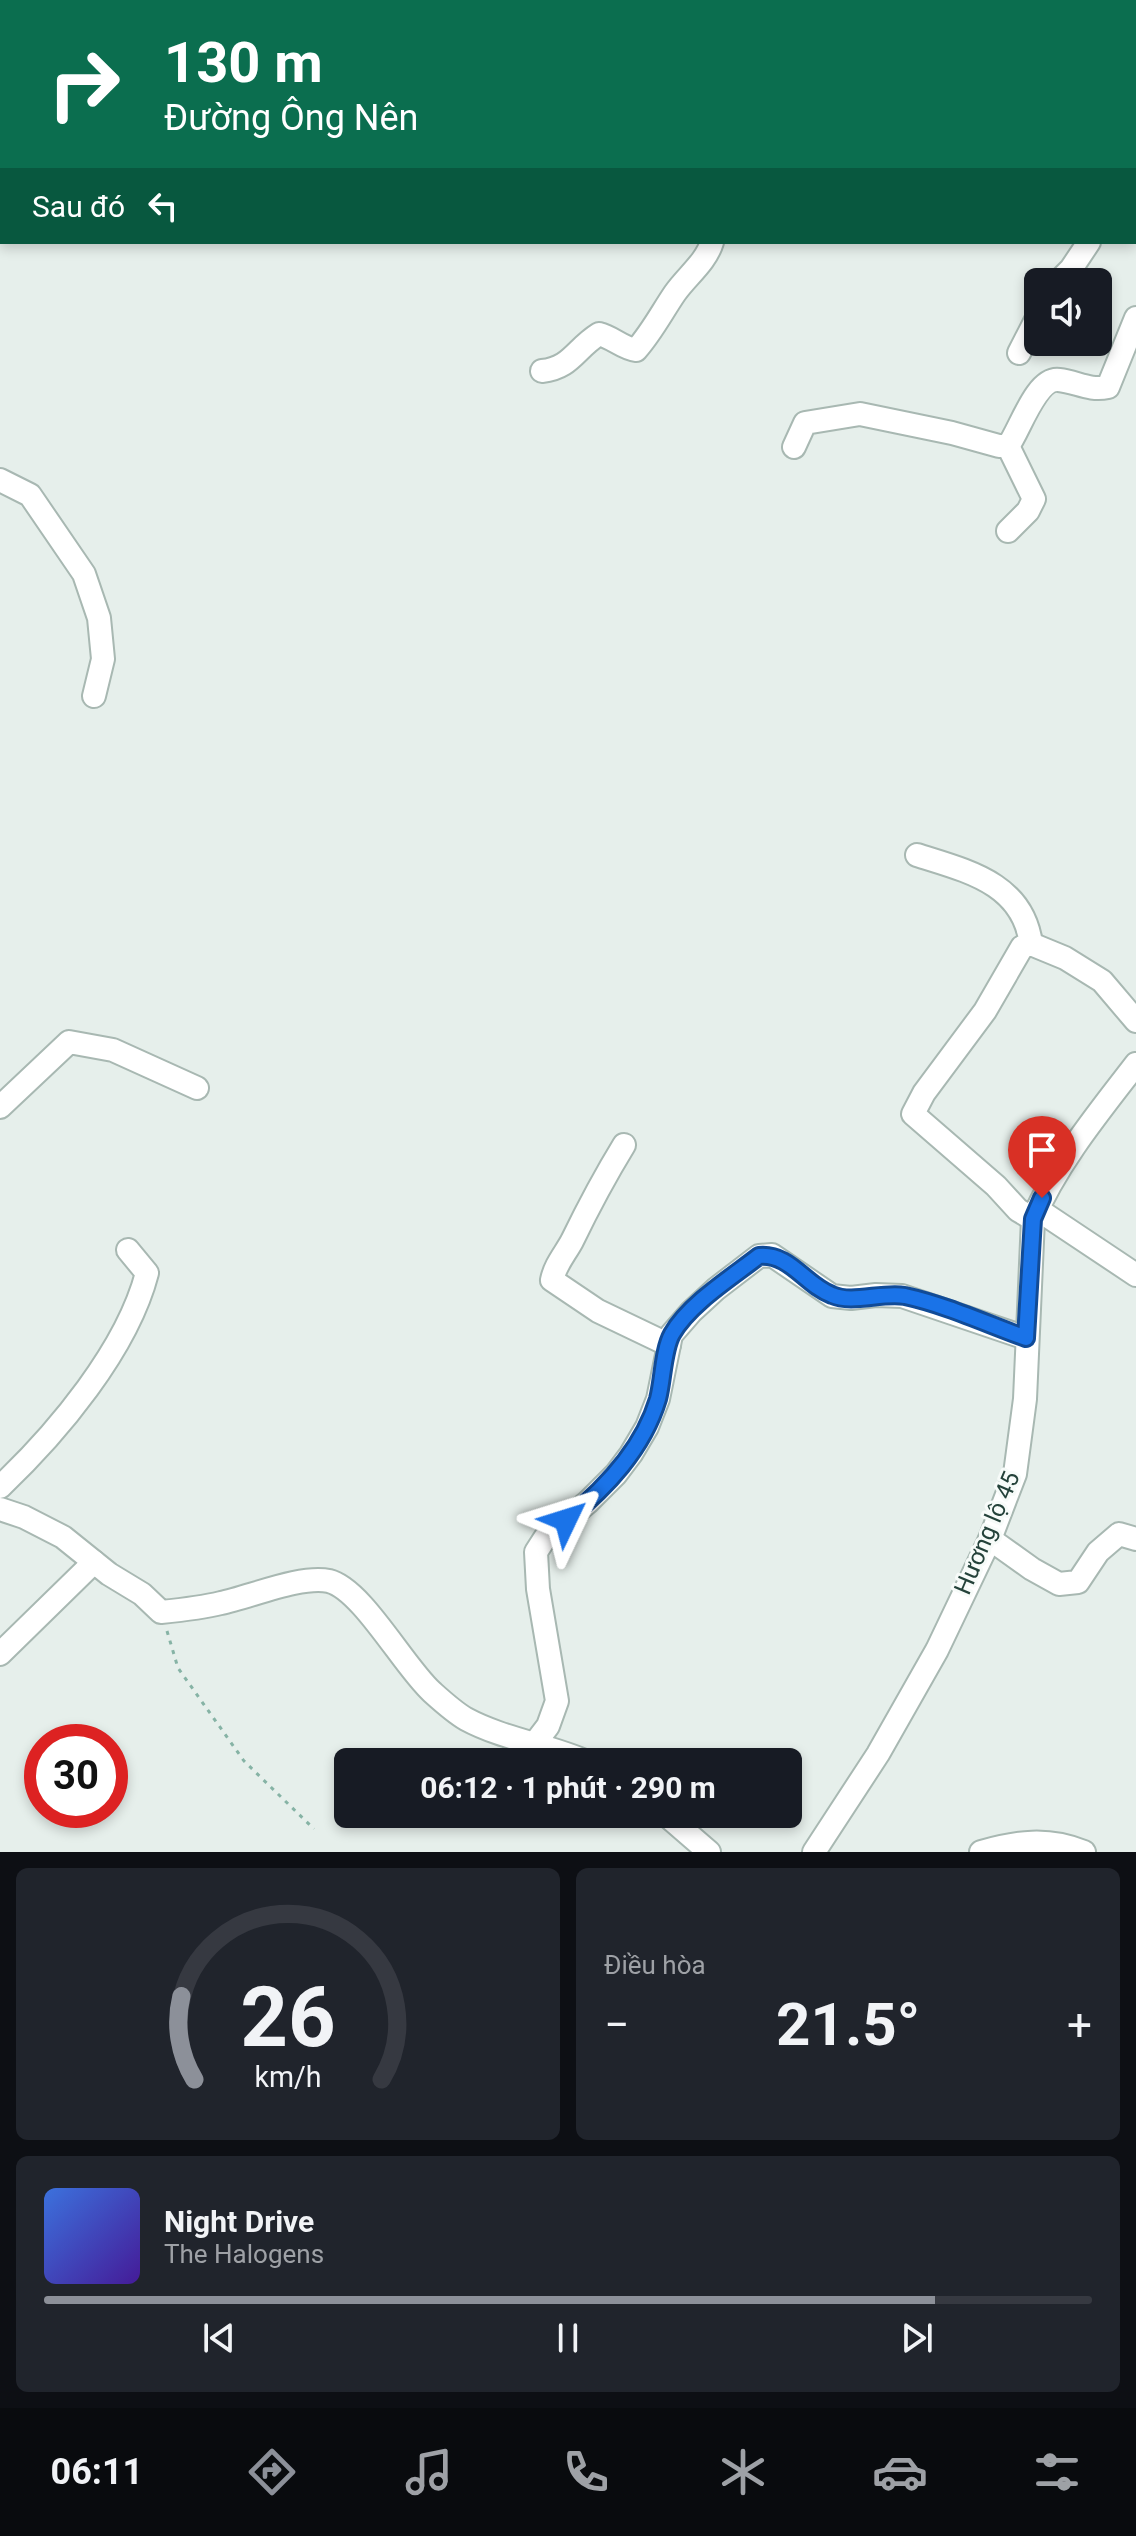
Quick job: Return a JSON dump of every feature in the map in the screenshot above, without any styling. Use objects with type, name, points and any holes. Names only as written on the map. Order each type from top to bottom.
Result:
[{"type":"street","points":[[542,371],[560,370],[599,334],[636,350],[711,244]]},
{"type":"street","points":[[1072,268],[1088,244]]},
{"type":"street","points":[[1008,446],[1035,396],[1046,383],[1055,379],[1097,389],[1108,387],[1136,318]]},
{"type":"street","points":[[1019,353],[1024,343]]},
{"type":"street","points":[[794,447],[805,423],[860,414],[1008,446]]},
{"type":"street","points":[[1008,446],[1034,499],[1028,511],[1008,531]]},
{"type":"street","points":[[0,480],[30,495],[84,574],[99,618],[103,659],[94,696]]},
{"type":"street","points":[[917,855],[975,873],[993,882],[1014,903],[1029,929],[1031,944]]},
{"type":"street","points":[[1136,1021],[1102,981],[1065,958],[1031,944],[1022,947],[985,1011],[924,1093],[913,1114],[996,1186],[1018,1210],[1035,1214],[1136,1275]]},
{"type":"street","points":[[0,1107],[69,1042],[113,1050],[197,1088]]},
{"type":"street","name":"Hương lộ 45","points":[[814,1852],[913,1695],[990,1539],[1017,1463],[1025,1399],[1035,1214],[1097,1114],[1136,1064]]},
{"type":"street","points":[[624,1145],[554,1270],[552,1280],[598,1311],[669,1345]]},
{"type":"street","points":[[0,1487],[97,1376],[125,1326],[143,1291],[147,1273],[128,1250]]},
{"type":"street","points":[[535,1743],[548,1726],[557,1701],[538,1589],[536,1552],[545,1538],[588,1502],[631,1454],[647,1427],[658,1399],[671,1335],[716,1289],[759,1256],[772,1255],[832,1296],[902,1296],[1026,1338]]},
{"type":"street","points":[[0,1509],[24,1517],[63,1537],[109,1574],[142,1594],[161,1612],[222,1603],[294,1583],[326,1580],[339,1585],[374,1620],[406,1664],[432,1692],[465,1719],[549,1748]]},
{"type":"street","points":[[990,1539],[1059,1584],[1078,1582],[1098,1552],[1119,1534],[1136,1539]]},
{"type":"street","points":[[0,1654],[94,1562]]},
{"type":"street","points":[[681,1828],[709,1852]]},
{"type":"street","points":[[981,1852],[1017,1842],[1062,1844],[1084,1852]]},
{"type":"path","points":[[161,1612],[178,1668],[244,1761],[314,1829]]},
{"type":"route","points":[[566,1520],[616,1474],[647,1427],[658,1399],[671,1335],[716,1289],[759,1256],[772,1255],[785,1262],[832,1296],[902,1296],[1026,1338],[1033,1219],[1042,1198]]}]
